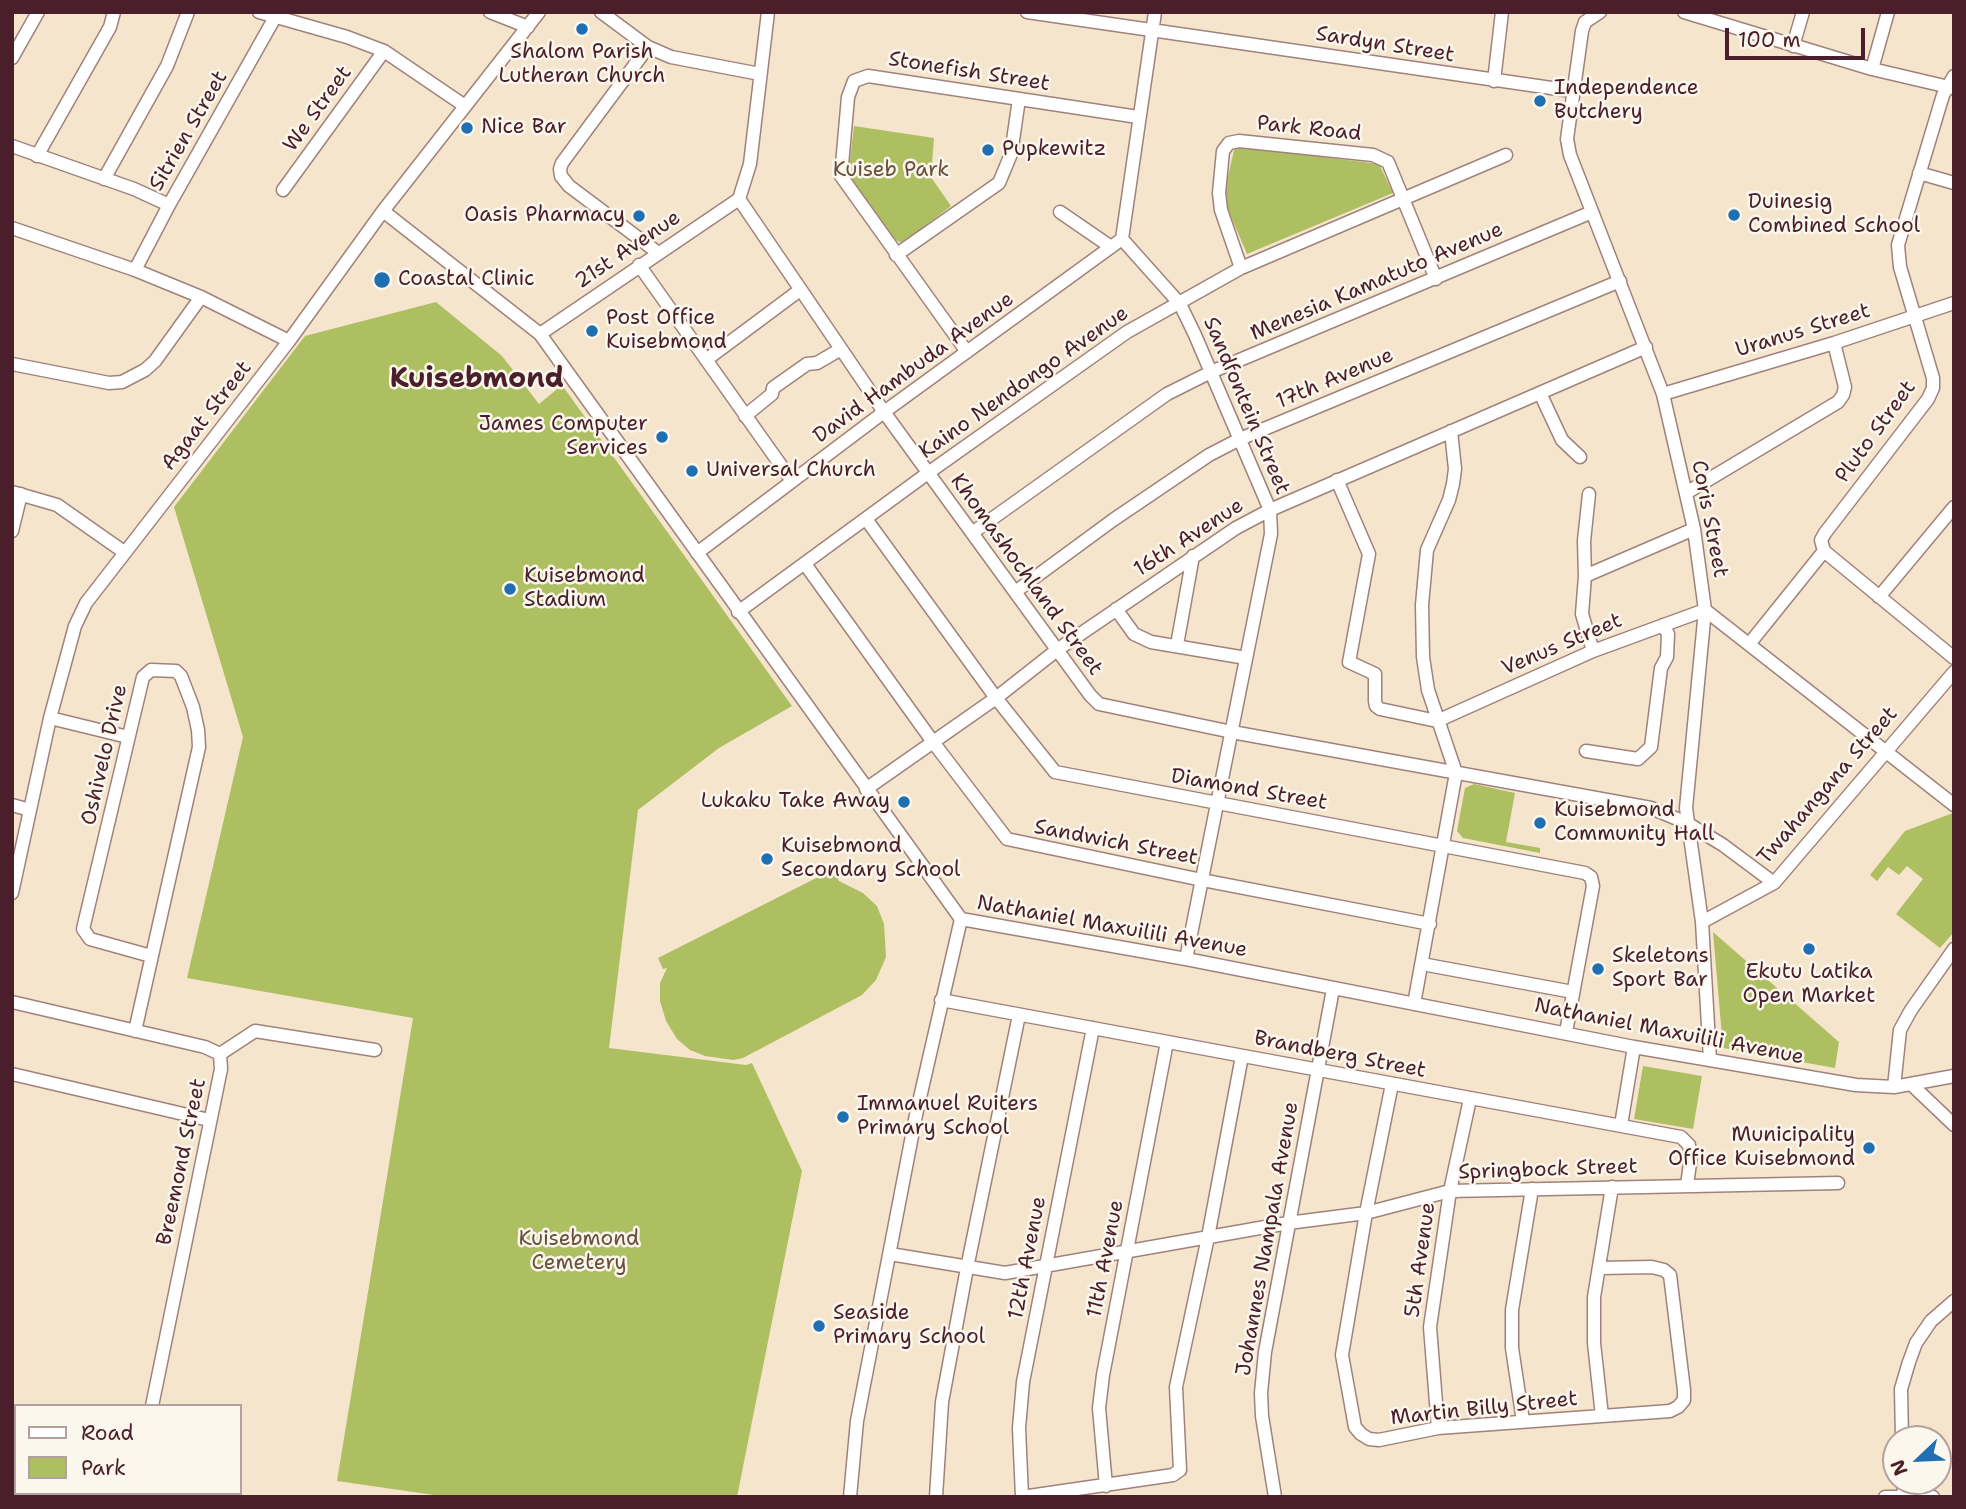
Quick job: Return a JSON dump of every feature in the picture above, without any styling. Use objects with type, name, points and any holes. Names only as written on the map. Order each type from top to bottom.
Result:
[{"type":"street","points":[[12,58],[38,12]]},
{"type":"street","points":[[37,156],[110,27],[114,12]]},
{"type":"street","points":[[104,179],[167,66],[188,12]]},
{"type":"street","points":[[259,12],[277,15],[384,51],[465,106]]},
{"type":"street","points":[[490,12],[528,27]]},
{"type":"street","name":"Agaat Street","points":[[13,888],[50,718],[75,626],[86,603],[289,341],[383,211],[539,12]]},
{"type":"street","points":[[601,12],[648,47],[671,57],[760,74]]},
{"type":"street","points":[[738,199],[750,164],[768,12]]},
{"type":"street","name":"Sardyn Street","points":[[1027,12],[1070,15],[1572,91]]},
{"type":"street","points":[[1116,243],[1156,12]]},
{"type":"street","points":[[1494,81],[1502,12]]},
{"type":"street","name":"Coris Street","points":[[1600,12],[1586,22],[1582,31],[1566,139],[1662,394],[1694,529],[1705,610],[1686,808],[1702,922],[1710,1060]]},
{"type":"street","points":[[1684,12],[1714,17],[1793,46],[1872,69],[1952,84]]},
{"type":"street","points":[[1793,46],[1803,12]]},
{"type":"street","points":[[1872,69],[1888,12]]},
{"type":"street","name":"Sitrien Street","points":[[135,270],[277,15]]},
{"type":"street","points":[[648,47],[562,163],[561,176],[569,186],[657,252]]},
{"type":"street","name":"We Street","points":[[283,190],[384,51]]},
{"type":"street","name":"Stonefish Street","points":[[967,352],[841,176],[848,97],[854,82],[868,76],[1138,117]]},
{"type":"street","name":"Pluto Street","points":[[1824,551],[1821,540],[1825,533],[1928,399],[1933,388],[1933,378],[1900,267],[1898,245],[1943,95],[1952,84]]},
{"type":"street","points":[[896,255],[999,183],[1011,154],[1019,99]]},
{"type":"street","name":"Park Road","points":[[1241,268],[1221,210],[1219,193],[1223,151],[1229,143],[1239,141],[1373,155],[1388,162],[1436,279]]},
{"type":"street","points":[[12,146],[169,205]]},
{"type":"street","name":"Kaino Nendongo Avenue","points":[[738,612],[1106,346],[1241,268],[1506,155]]},
{"type":"street","points":[[1919,173],[1954,183]]},
{"type":"street","name":"21st Avenue","points":[[540,334],[738,199]]},
{"type":"street","name":"Khomashochland Street","points":[[738,199],[884,412],[1099,704],[1232,732],[1651,808],[1687,823]]},
{"type":"street","name":"Nathaniel Maxuilili Avenue","points":[[383,211],[540,334],[961,919],[1186,959],[1634,1046],[1856,1085],[1894,1087],[1954,1076]]},
{"type":"street","name":"Sandfontein Street","points":[[1060,212],[1116,243],[1180,304],[1270,509],[1271,534],[1186,959]]},
{"type":"street","name":"Menesia Kamatuto Avenue","points":[[972,533],[1167,394],[1211,372],[1592,212]]},
{"type":"street","points":[[12,228],[135,270],[201,297],[289,341]]},
{"type":"street","name":"David Hambuda Avenue","points":[[697,553],[884,412],[1116,243]]},
{"type":"street","points":[[639,265],[792,481]]},
{"type":"street","name":"17th Avenue","points":[[1015,592],[1168,482],[1209,455],[1240,439],[1620,281]]},
{"type":"street","points":[[706,360],[800,290]]},
{"type":"street","points":[[12,364],[109,383],[122,382],[145,370],[155,361],[201,297]]},
{"type":"street","name":"Uranus Street","points":[[1662,394],[1834,343],[1954,303]]},
{"type":"street","points":[[1686,493],[1838,402],[1845,387],[1834,343]]},
{"type":"street","name":"16th Avenue","points":[[866,789],[996,698],[1057,650],[1236,528],[1270,509],[1646,347]]},
{"type":"street","points":[[746,416],[772,394],[773,388],[807,364],[817,363],[841,349]]},
{"type":"street","points":[[1540,393],[1562,440],[1580,457]]},
{"type":"street","points":[[1414,1004],[1456,773],[1428,690],[1423,657],[1422,605],[1428,545],[1449,500],[1453,484],[1455,469],[1451,431]]},
{"type":"street","points":[[1337,480],[1369,554],[1349,662],[1375,674],[1375,701],[1380,709],[1437,721]]},
{"type":"street","points":[[12,531],[17,493],[57,505],[124,552]]},
{"type":"street","points":[[1589,494],[1584,541],[1583,620],[1593,651]]},
{"type":"street","points":[[1879,597],[1954,508]]},
{"type":"street","name":"Diamond Street","points":[[866,519],[996,698],[1055,772],[1585,873],[1591,877],[1593,886],[1566,1032]]},
{"type":"street","points":[[1585,576],[1694,529]]},
{"type":"street","points":[[1749,643],[1824,551],[1954,658]]},
{"type":"street","points":[[1177,645],[1193,556]]},
{"type":"street","name":"Sandwich Street","points":[[805,564],[933,742],[1007,839],[1430,924]]},
{"type":"street","points":[[1116,610],[1134,634],[1151,642],[1246,658]]},
{"type":"street","points":[[1705,610],[1954,805]]},
{"type":"street","name":"Venus Street","points":[[1437,721],[1593,651],[1705,610]]},
{"type":"street","points":[[1586,751],[1638,759],[1651,747],[1661,668],[1667,657],[1668,634],[1662,625]]},
{"type":"street","name":"Oshivelo Drive","points":[[135,1031],[199,747],[198,730],[185,682],[176,671],[151,670],[143,677],[83,929],[90,939],[151,956]]},
{"type":"street","name":"Twahangana Street","points":[[1687,823],[1723,845],[1774,883],[1954,672]]},
{"type":"street","points":[[50,718],[128,737]]},
{"type":"street","points":[[12,805],[30,810]]},
{"type":"street","points":[[1702,922],[1774,883]]},
{"type":"street","points":[[850,1497],[857,1421],[942,1000],[961,919]]},
{"type":"street","points":[[1894,1087],[1900,1030],[1954,949]]},
{"type":"street","points":[[1422,964],[1573,992]]},
{"type":"street","name":"Johannes Nampala Avenue","points":[[1275,1497],[1262,1416],[1265,1352],[1333,989]]},
{"type":"street","name":"Brandberg Street","points":[[942,1000],[1681,1137],[1689,1145],[1691,1156],[1686,1185]]},
{"type":"street","name":"Breemond Street","points":[[12,1002],[205,1046],[220,1054],[221,1069],[152,1404]]},
{"type":"street","points":[[936,1497],[942,1402],[1019,1015]]},
{"type":"street","name":"12th Avenue","points":[[1022,1497],[1019,1428],[1023,1382],[1093,1028]]},
{"type":"street","points":[[220,1054],[256,1031],[374,1051]]},
{"type":"street","name":"11th Avenue","points":[[1106,1486],[1099,1408],[1103,1376],[1167,1042]]},
{"type":"street","points":[[1621,1125],[1634,1046]]},
{"type":"street","points":[[1022,1497],[1173,1475],[1180,1470],[1176,1387],[1242,1056]]},
{"type":"street","points":[[12,1074],[209,1120]]},
{"type":"street","name":"Martin Billy Street","points":[[1392,1084],[1366,1213],[1342,1355],[1355,1427],[1369,1439],[1379,1440],[1438,1429],[1670,1411],[1684,1399],[1670,1275],[1664,1270],[1652,1267],[1600,1268]]},
{"type":"street","points":[[1912,1085],[1954,1125]]},
{"type":"street","name":"5th Avenue","points":[[1438,1429],[1430,1327],[1450,1191],[1470,1099]]},
{"type":"street","name":"Springbock Street","points":[[890,1254],[1005,1273],[1288,1223],[1366,1213],[1450,1191],[1838,1183]]},
{"type":"street","points":[[1602,1416],[1594,1343],[1594,1297],[1612,1187]]},
{"type":"street","points":[[1523,1421],[1512,1348],[1512,1310],[1532,1189]]},
{"type":"street","points":[[1902,1425],[1901,1390],[1916,1343],[1931,1321],[1954,1301]]},
{"type":"street","points":[[1885,1497],[1933,1497]]},
{"type":"green space","name":"Kuiseb Park","points":[[854,126],[934,138],[931,177],[951,206],[903,243],[892,239],[848,176]]},
{"type":"green space","points":[[1235,146],[1379,164],[1393,193],[1247,254],[1223,198]]},
{"type":"green space","name":"Kuisebmond Cemetery","points":[[436,302],[502,356],[539,404],[562,385],[792,706],[719,748],[638,810],[609,1048],[746,1065],[752,1063],[802,1171],[737,1497],[448,1497],[337,1481],[413,1018],[187,978],[243,737],[174,507],[305,336]]},
{"type":"green space","points":[[1474,784],[1515,793],[1506,842],[1540,848],[1540,853],[1463,838],[1457,831],[1465,788]]},
{"type":"green space","points":[[1953,813],[1954,932],[1940,948],[1896,914],[1923,879],[1907,866],[1899,875],[1888,867],[1877,881],[1870,875],[1905,831]]},
{"type":"green space","points":[[834,869],[839,881],[863,893],[877,906],[884,924],[886,957],[876,980],[862,995],[743,1058],[733,1060],[705,1056],[690,1050],[677,1039],[666,1021],[660,1001],[660,983],[667,968],[663,969],[658,958]]},
{"type":"green space","points":[[1713,932],[1839,1042],[1835,1068],[1723,1048]]},
{"type":"green space","points":[[1643,1066],[1702,1076],[1693,1129],[1634,1119]]},
{"type":"place","name":"Shalom Parish Lutheran Church","points":[[582,29]]},
{"type":"place","name":"Independence Butchery","points":[[1540,101]]},
{"type":"place","name":"Nice Bar","points":[[467,128]]},
{"type":"place","name":"Pupkewitz","points":[[988,150]]},
{"type":"place","name":"Duinesig Combined School","points":[[1734,215]]},
{"type":"place","name":"Oasis Pharmacy","points":[[639,216]]},
{"type":"place","name":"Coastal Clinic","points":[[382,280]]},
{"type":"place","name":"Post Office Kuisebmond","points":[[592,331]]},
{"type":"place","name":"James Computer Services","points":[[662,437]]},
{"type":"place","name":"Universal Church","points":[[692,471]]},
{"type":"place","name":"Kuisebmond Stadium","points":[[510,589]]},
{"type":"place","name":"Lukaku Take Away","points":[[904,802]]},
{"type":"place","name":"Kuisebmond Community Hall","points":[[1540,823]]},
{"type":"place","name":"Kuisebmond Secondary School","points":[[767,859]]},
{"type":"place","name":"Ekutu Latika Open Market","points":[[1809,949]]},
{"type":"place","name":"Skeletons Sport Bar","points":[[1598,969]]},
{"type":"place","name":"Immanuel Ruiters Primary School","points":[[843,1117]]},
{"type":"place","name":"Municipality Office Kuisebmond","points":[[1869,1148]]},
{"type":"place","name":"Seaside Primary School","points":[[819,1326]]},
{"type":"district","name":"Kuisebmond","points":[[477,380]]}]
